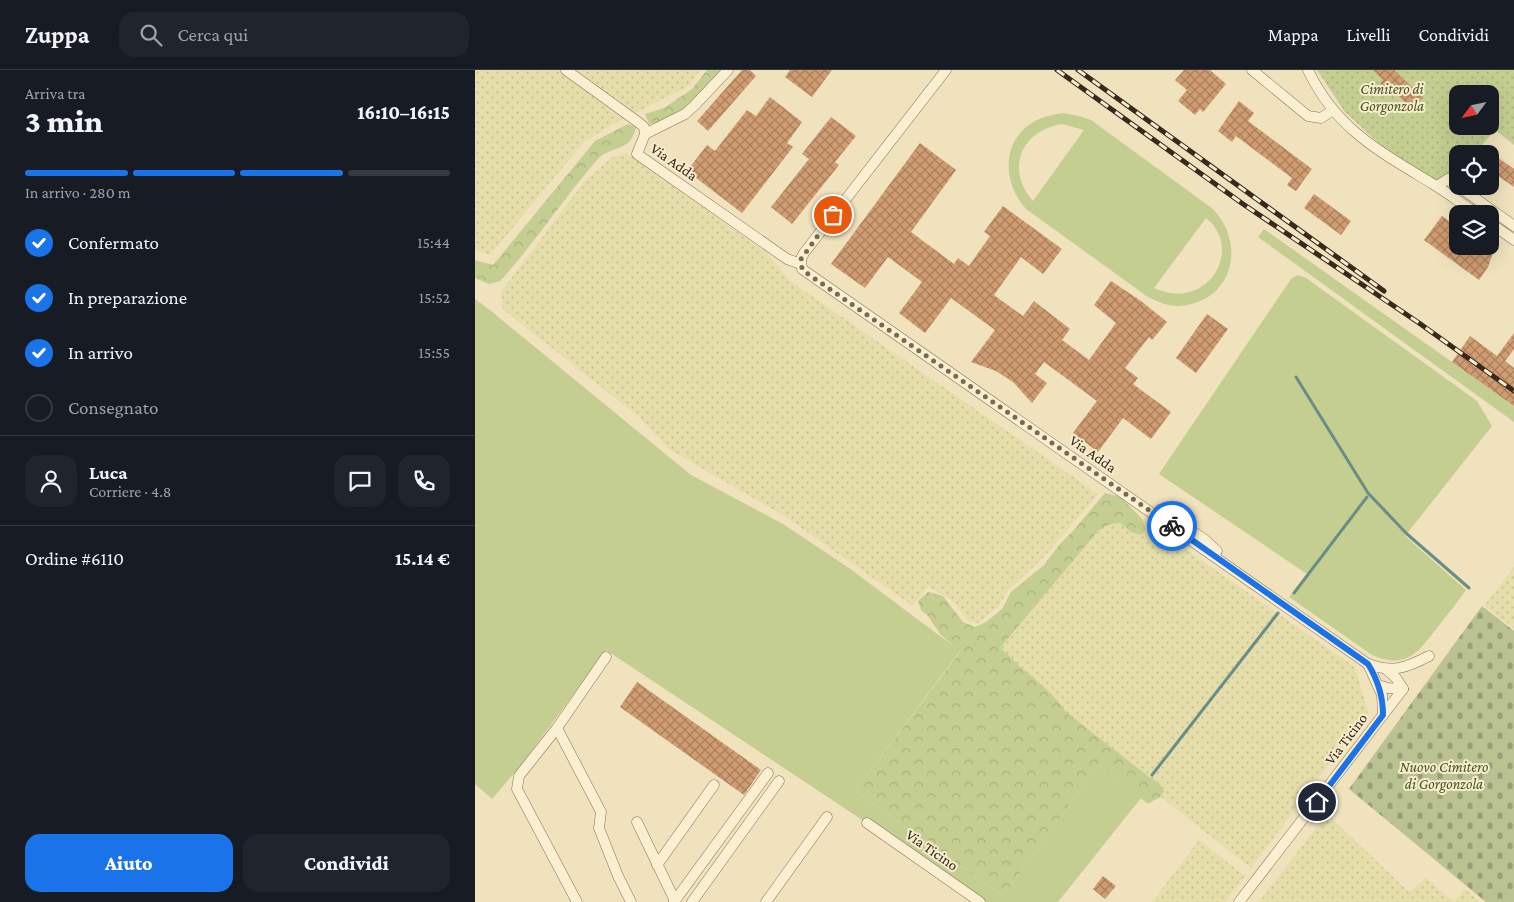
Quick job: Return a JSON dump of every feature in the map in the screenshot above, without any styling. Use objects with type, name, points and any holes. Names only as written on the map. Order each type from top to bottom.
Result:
[{"type":"street","points":[[566,70],[638,122],[644,127],[645,134]]},
{"type":"street","name":"Via Adda","points":[[728,70],[689,110],[672,122],[645,134],[637,154],[787,259],[801,266],[1368,664],[1386,669],[1405,667],[1429,656]]},
{"type":"street","points":[[801,266],[804,253],[946,70]]},
{"type":"street","points":[[1252,70],[1308,116],[1321,118],[1333,110]]},
{"type":"street","points":[[1308,70],[1321,93],[1348,127],[1367,143],[1464,205]]},
{"type":"street","points":[[1437,186],[1449,180]]},
{"type":"street","points":[[1471,195],[1514,226]]},
{"type":"street","points":[[1499,229],[1514,240]]},
{"type":"street","points":[[577,902],[517,789],[519,776],[557,728],[606,657]]},
{"type":"street","name":"Via Adda","points":[[1368,664],[1383,698],[1383,715]]},
{"type":"street","points":[[1386,669],[1396,678],[1403,689]]},
{"type":"street","points":[[1378,685],[1403,689]]},
{"type":"street","name":"Via Ticino","points":[[1239,902],[1403,689]]},
{"type":"street","points":[[557,728],[601,812],[599,828],[618,876],[631,902]]},
{"type":"street","points":[[637,822],[674,902],[768,773]]},
{"type":"street","points":[[692,902],[779,781]]},
{"type":"street","points":[[657,865],[714,785]]},
{"type":"street","points":[[766,902],[827,817]]},
{"type":"street","name":"Via Ticino","points":[[867,823],[980,902]]},
{"type":"shaded area","points":[[475,70],[700,70],[687,87],[613,124],[584,142],[490,255],[475,250]]},
{"type":"shaded area","points":[[626,153],[766,252],[790,281],[1098,494],[1045,556],[1008,590],[998,607],[978,623],[968,621],[953,601],[928,586],[913,606],[781,514],[669,449],[639,417],[503,309],[501,292],[584,182],[611,158]]},
{"type":"shaded area","points":[[1142,519],[1355,667],[1368,712],[1251,868],[989,661],[1098,531],[1108,525],[1119,522],[1131,532],[1146,529]]},
{"type":"shaded area","points":[[1514,567],[1514,628],[1484,606]]},
{"type":"shaded area","points":[[1327,814],[1409,892],[1426,878],[1454,902],[1259,902]]},
{"type":"shaded area","points":[[1199,840],[1245,876],[1225,902],[1152,902]]},
{"type":"shaded area","points":[[1465,889],[1480,902],[1454,902]]},
{"type":"green space","points":[[707,70],[721,70],[698,96],[680,111],[660,122],[649,124],[645,114],[664,108],[692,89]]},
{"type":"green space","name":"Cimitero di Gorgonzola","points":[[1317,70],[1514,70],[1514,145],[1499,133],[1499,85],[1449,85],[1449,135],[1491,135],[1482,145],[1449,145],[1449,181],[1444,187],[1383,147],[1345,112]]},
{"type":"green space","points":[[1062,113],[1091,120],[1213,209],[1224,224],[1230,239],[1231,255],[1229,271],[1222,284],[1211,295],[1196,303],[1178,306],[1152,299],[1026,209],[1018,198],[1009,174],[1011,150],[1016,139],[1024,129],[1035,121]],"holes":[[[1062,124],[1084,130],[1033,201],[1025,189],[1020,176],[1019,164],[1022,153],[1027,143],[1036,134]],[[1206,218],[1217,231],[1222,246],[1221,260],[1215,274],[1204,285],[1190,292],[1173,293],[1154,288]]]},
{"type":"green space","points":[[628,124],[636,127],[630,141],[602,155],[597,160],[500,281],[489,284],[475,278],[475,260],[493,265],[595,141]]},
{"type":"green space","points":[[1264,229],[1514,406],[1514,422],[1258,237]]},
{"type":"green space","points":[[1298,275],[1306,278],[1477,401],[1492,426],[1405,536],[1466,590],[1424,644],[1411,656],[1403,659],[1384,659],[1372,655],[1289,597],[1307,574],[1159,474],[1291,279]]},
{"type":"green space","points":[[475,299],[691,475],[783,524],[849,568],[960,651],[855,791],[1003,896],[1099,764],[1141,798],[1058,902],[986,902],[606,650],[522,764],[492,799],[475,784]]},
{"type":"green space","points":[[1105,493],[1121,497],[1142,519],[1146,529],[1141,535],[1131,532],[1119,522],[1108,525],[1098,531],[1000,648],[1047,690],[1066,712],[1158,782],[1164,791],[1160,797],[1148,804],[1099,764],[1003,896],[855,791],[960,652],[940,634],[928,616],[921,610],[918,601],[928,592],[943,596],[963,622],[975,627],[986,622],[1002,609],[1011,592],[1044,565]]},
{"type":"green space","name":"Nuovo Cimitero di Gorgonzola","points":[[1482,606],[1514,631],[1514,902],[1486,902],[1349,789]]},
{"type":"building","points":[[742,70],[750,70],[756,76],[708,131],[697,121]]},
{"type":"building","points":[[790,70],[832,70],[812,97],[785,77]]},
{"type":"building","points":[[1184,70],[1210,70],[1226,84],[1203,112],[1200,109],[1195,115],[1178,101],[1187,90],[1175,80]]},
{"type":"building","points":[[1373,70],[1394,70],[1423,98],[1412,109],[1389,86],[1386,89],[1380,83],[1383,80]]},
{"type":"building","points":[[770,97],[802,122],[787,143],[793,147],[742,213],[687,171],[707,145],[715,151],[747,110],[756,116]]},
{"type":"building","points":[[1239,101],[1254,113],[1248,121],[1312,169],[1296,191],[1287,185],[1292,178],[1236,136],[1232,142],[1218,131]]},
{"type":"building","points":[[831,117],[856,136],[835,162],[839,165],[792,224],[771,207],[809,159],[802,154]]},
{"type":"building","points":[[920,143],[956,170],[911,232],[954,264],[958,258],[969,266],[990,236],[984,232],[1003,206],[1062,249],[1043,274],[1021,257],[994,295],[1023,316],[1034,301],[1070,329],[1062,340],[1089,360],[1116,323],[1094,305],[1111,281],[1141,301],[1167,322],[1152,340],[1149,337],[1125,368],[1138,378],[1133,384],[1171,412],[1151,439],[1123,418],[1098,452],[1073,433],[1097,401],[1044,362],[1035,374],[1047,383],[1032,403],[1013,382],[996,371],[971,362],[995,330],[951,298],[925,333],[899,313],[922,282],[888,257],[865,288],[831,264]]},
{"type":"building","points":[[1499,158],[1514,169],[1514,187],[1499,176]]},
{"type":"building","points":[[1314,194],[1351,221],[1341,235],[1304,208]]},
{"type":"building","points":[[1442,216],[1449,221],[1449,255],[1492,255],[1488,267],[1479,280],[1424,240]]},
{"type":"building","points":[[1207,314],[1228,329],[1196,373],[1176,358]]},
{"type":"building","points":[[1514,333],[1514,349],[1505,361],[1514,368],[1514,406],[1452,362],[1470,336],[1497,356]]},
{"type":"building","points":[[637,682],[761,770],[744,795],[620,707]]},
{"type":"building","points":[[1103,876],[1116,886],[1105,899],[1093,889]]},
{"type":"waterway","points":[[1296,377],[1368,493],[1407,534],[1469,588]]},
{"type":"waterway","points":[[1294,593],[1367,497]]},
{"type":"waterway","points":[[1152,775],[1278,613]]},
{"type":"railway","points":[[1057,70],[1243,204],[1419,323],[1514,391]]},
{"type":"railway","points":[[1078,70],[1384,291]]},
{"type":"way so far","points":[[833,215],[804,253],[801,259],[802,269],[1172,526]]},
{"type":"route","points":[[1172,526],[1368,664],[1372,671],[1382,694],[1383,715],[1317,802]]}]
